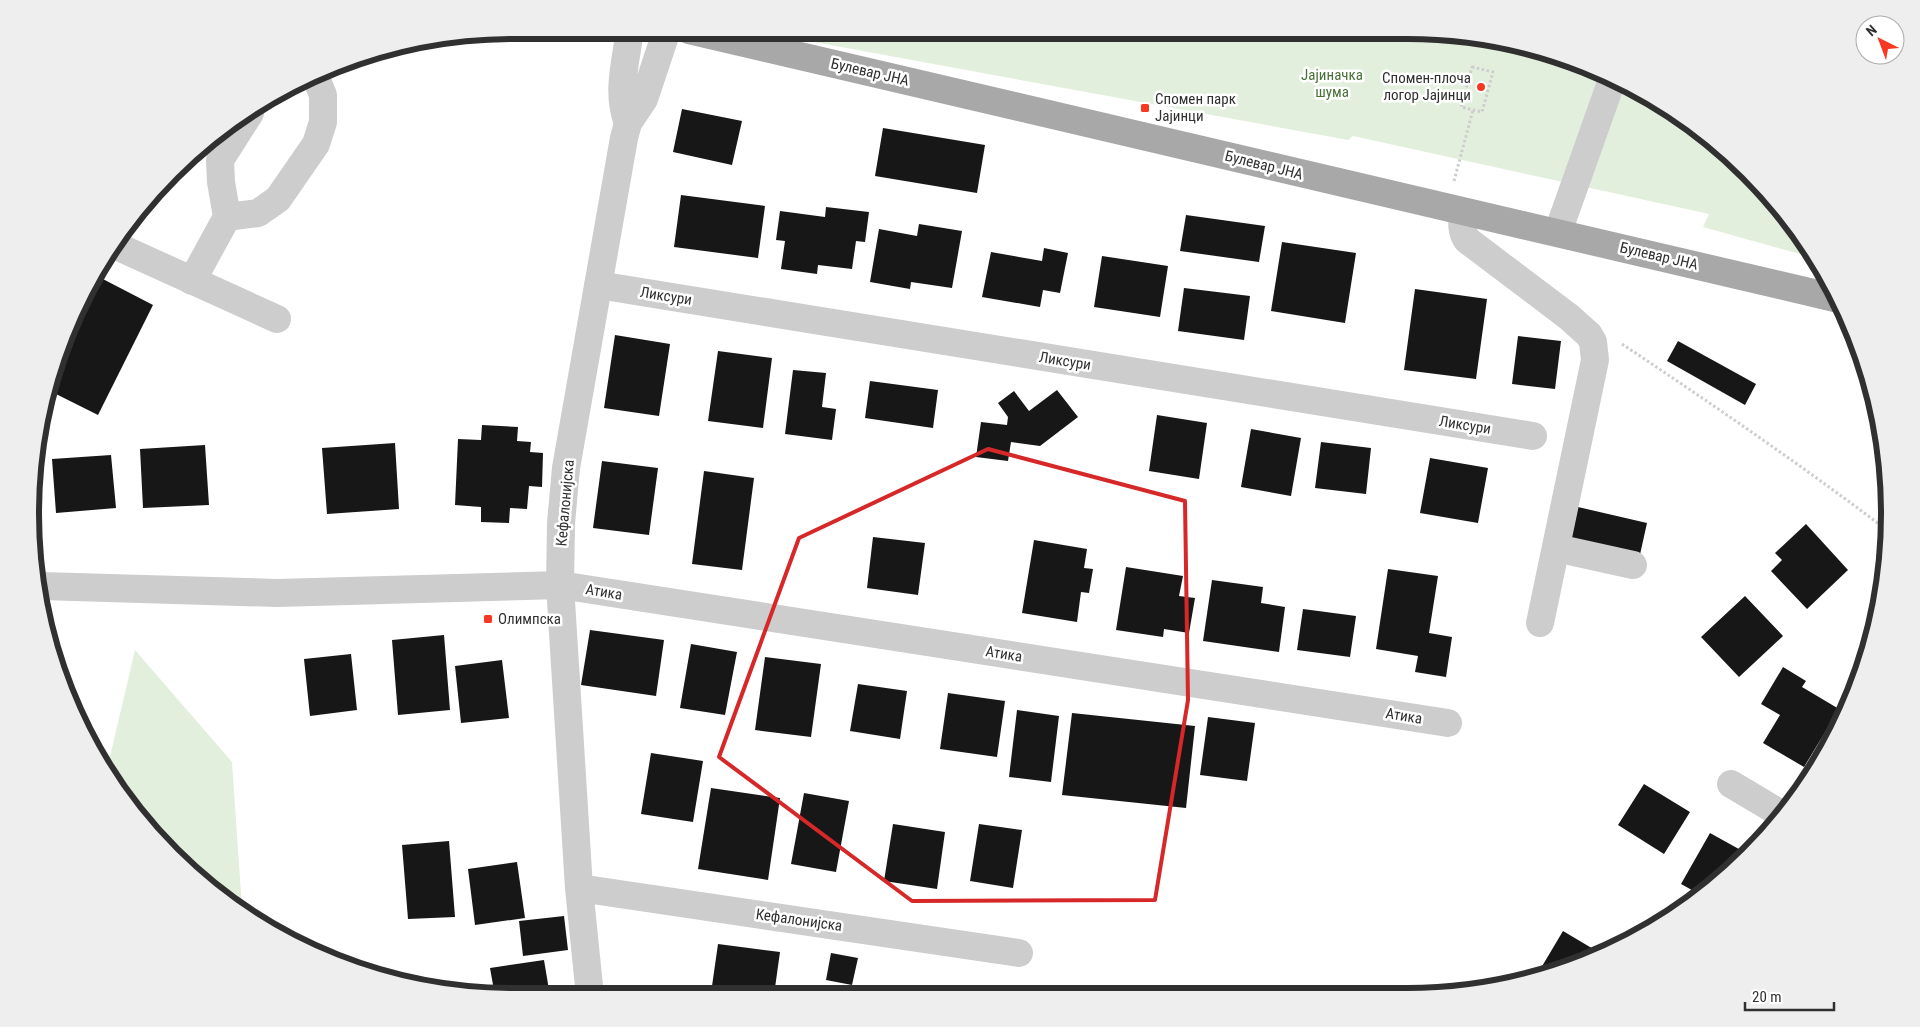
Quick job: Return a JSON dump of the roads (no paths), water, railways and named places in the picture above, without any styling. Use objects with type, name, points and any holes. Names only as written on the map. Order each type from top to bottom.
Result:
[{"type":"main road","name":"Булевар ЈНА","points":[[727,39],[1455,210],[1828,295]]},
{"type":"street","name":"Кефалонијска","points":[[628,123],[623,109],[621,94],[629,39]]},
{"type":"street","name":"Кефалонијска","points":[[589,988],[579,888],[560,585],[561,523],[566,468],[624,138],[628,123],[644,99],[664,39]]},
{"type":"street","points":[[227,217],[258,213],[278,199],[316,144],[323,122],[324,95],[318,82]]},
{"type":"street","points":[[1558,232],[1610,85]]},
{"type":"street","points":[[192,281],[227,217],[221,182],[220,160],[244,123]]},
{"type":"street","points":[[1455,210],[1467,240],[1584,330],[1593,342],[1595,360],[1540,623]]},
{"type":"street","points":[[120,248],[277,319]]},
{"type":"street","name":"Ликсури","points":[[598,285],[1533,436]]},
{"type":"street","points":[[1556,548],[1632,565]]},
{"type":"street","points":[[45,586],[277,593],[560,585]]},
{"type":"street","name":"Атика","points":[[560,585],[1448,723]]},
{"type":"street","points":[[1731,784],[1776,811]]},
{"type":"street","name":"Кефалонијска","points":[[579,888],[1019,953]]},
{"type":"place","name":"Спомен-плоча логор Јајинци","points":[[1481,87]]},
{"type":"place","name":"Спомен парк Јајинци","points":[[1145,108]]},
{"type":"place","name":"Олимпска","points":[[488,619]]},
{"type":"park label","name":"Јајиначка шума","points":[[1332,84]]}]
